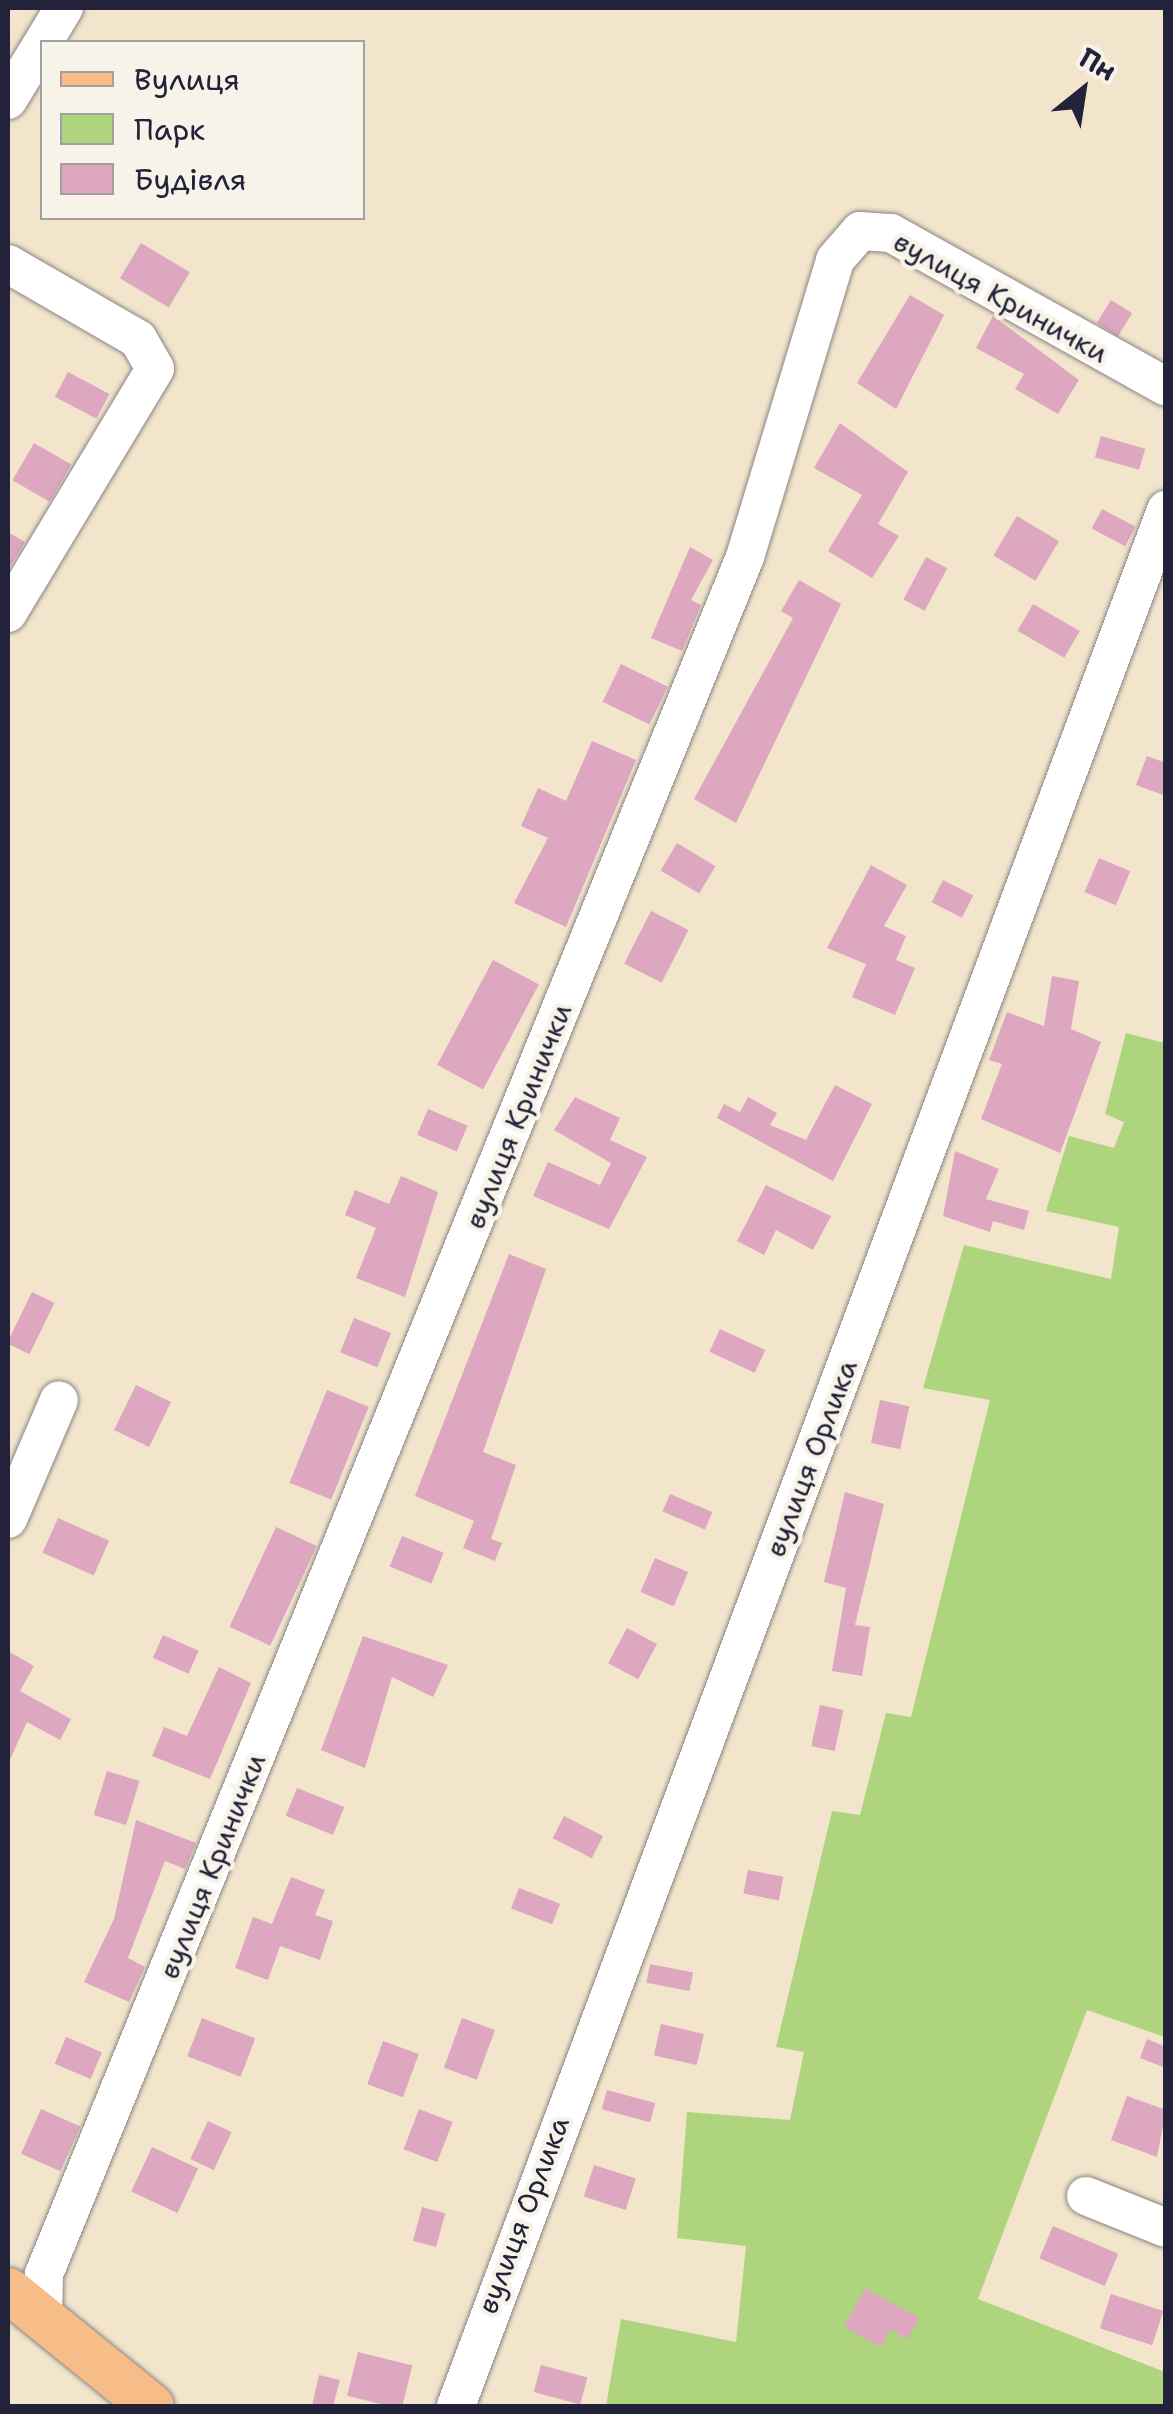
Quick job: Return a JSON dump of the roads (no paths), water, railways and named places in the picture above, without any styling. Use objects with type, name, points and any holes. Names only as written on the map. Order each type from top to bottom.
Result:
[{"type":"main road","points":[[8,2290],[150,2406]]},
{"type":"street","points":[[45,40],[64,8]]},
{"type":"street","points":[[8,100],[40,47]]},
{"type":"street","name":"вулиця Кринички","points":[[43,2320],[44,2274],[745,557],[835,260],[860,230],[891,234],[1166,387]]},
{"type":"street","points":[[8,264],[138,339],[155,369],[8,612]]},
{"type":"street","name":"вулиця Орлика","points":[[456,2406],[1166,510]]},
{"type":"street","points":[[8,1519],[59,1400]]},
{"type":"street","points":[[1086,2196],[1166,2228]]}]
